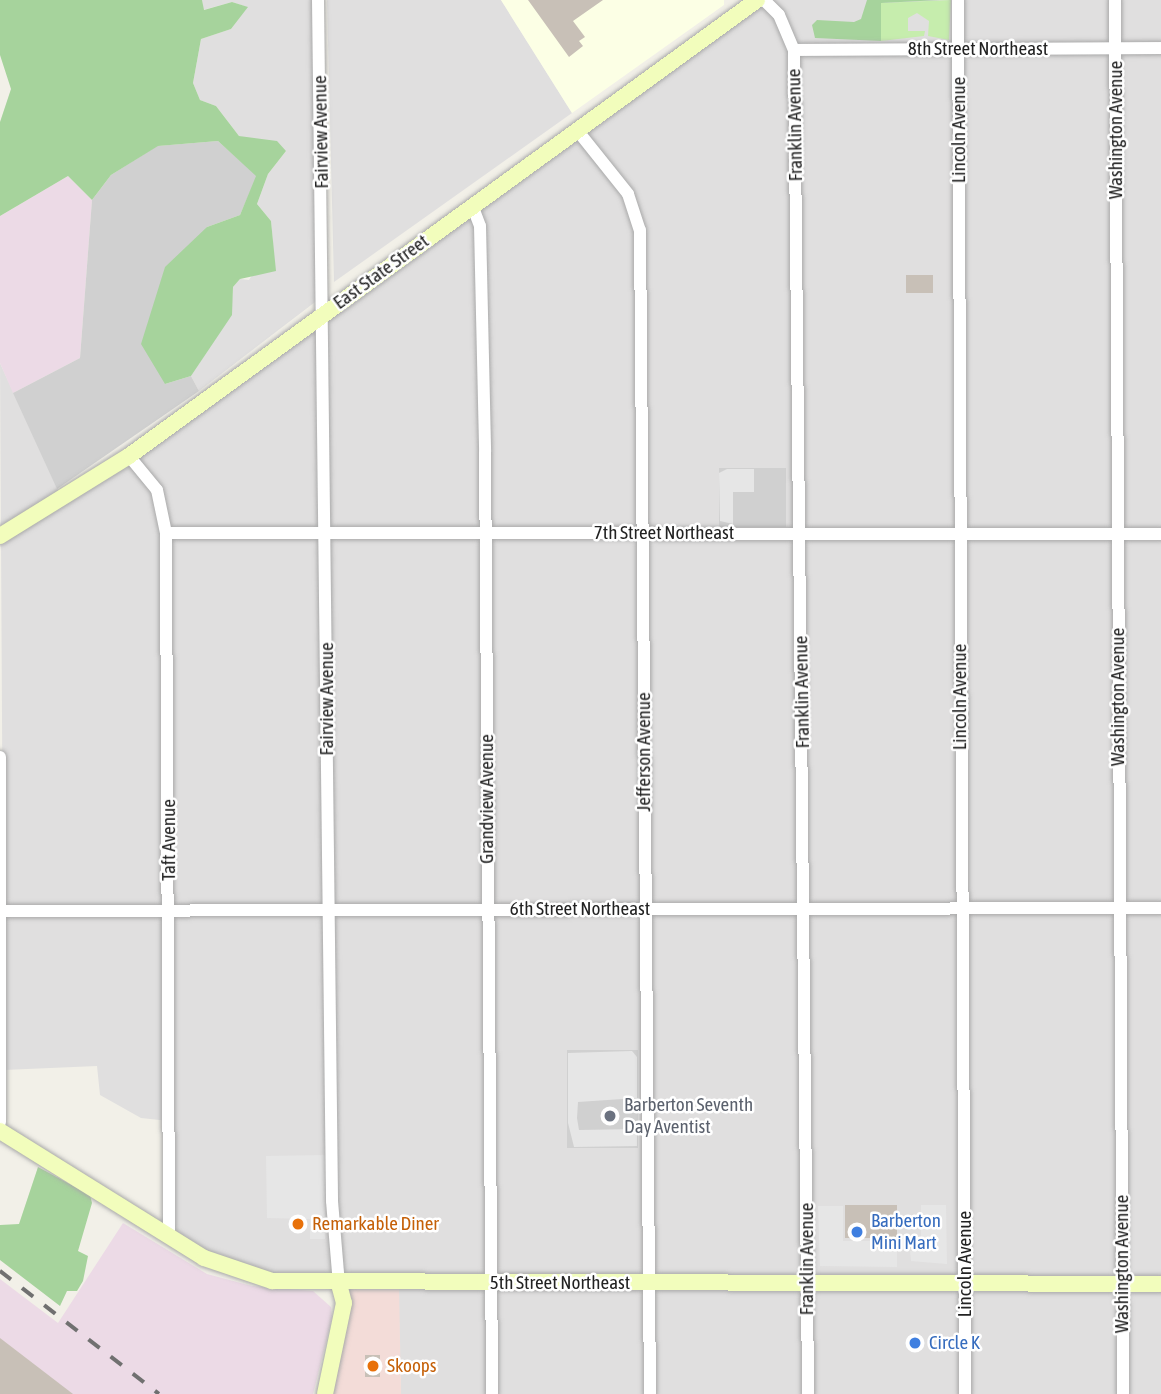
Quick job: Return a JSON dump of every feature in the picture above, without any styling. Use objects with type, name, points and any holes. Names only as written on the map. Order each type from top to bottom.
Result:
[{"type":"main road","name":"East State Street","points":[[0,536],[128,456],[577,130],[738,6],[757,0]]},
{"type":"main road","name":"5th Street Northeast","points":[[0,1130],[169,1237],[252,1277],[339,1284],[1161,1284]]},
{"type":"main road","name":"Fairview Avenue","points":[[325,1394],[344,1303],[339,1284]]},
{"type":"street","name":"Fairview Avenue","points":[[318,0],[324,313],[332,1201],[339,1284]]},
{"type":"street","name":"Franklin Avenue","points":[[764,0],[779,15],[794,50],[808,1394]]},
{"type":"street","name":"Lincoln Avenue","points":[[958,0],[965,1394]]},
{"type":"street","name":"Washington Avenue","points":[[1115,0],[1123,1394]]},
{"type":"street","name":"8th Street Northeast","points":[[794,50],[1161,47]]},
{"type":"street","name":"Jefferson Avenue","points":[[577,130],[628,194],[640,230],[650,1394]]},
{"type":"street","name":"Grandview Avenue","points":[[472,205],[480,226],[493,1282],[492,1394]]},
{"type":"street","name":"Taft Avenue","points":[[128,456],[157,490],[166,533],[169,1237]]},
{"type":"street","name":"7th Street Northeast","points":[[166,533],[1161,534]]},
{"type":"street","points":[[0,757],[0,1122]]},
{"type":"street","name":"6th Street Northeast","points":[[1,911],[1161,908]]},
{"type":"shaded area","points":[[202,0],[313,0],[319,299],[199,391],[191,376],[231,315],[233,287],[240,279],[249,280],[273,242],[271,221],[257,204],[268,174],[286,151],[239,136],[216,106],[200,100],[193,83],[201,39],[231,29],[247,7],[232,2],[203,10]]},
{"type":"shaded area","points":[[327,0],[501,0],[572,113],[334,282]]},
{"type":"shaded area","points":[[501,0],[724,0],[724,5],[572,113]]},
{"type":"shaded area","points":[[757,0],[1161,0],[1161,1394],[401,1394],[398,1284],[272,1281],[169,1237],[169,1121],[141,1118],[100,1095],[97,1066],[4,1070],[0,363],[62,499]]},
{"type":"shaded area","points":[[218,141],[257,176],[240,215],[207,227],[165,384],[191,376],[199,391],[57,489],[13,393],[80,358],[92,200],[111,175],[157,146]]},
{"type":"shaded area","points":[[68,176],[92,200],[80,358],[13,393],[0,363],[0,216]]},
{"type":"shaded area","points":[[719,468],[786,468],[786,527],[719,527]]},
{"type":"shaded area","points":[[727,469],[754,469],[754,492],[733,492],[733,524],[720,521],[719,473]]},
{"type":"shaded area","points":[[567,1050],[638,1050],[638,1148],[567,1148]]},
{"type":"shaded area","points":[[632,1051],[637,1057],[637,1098],[578,1102],[577,1118],[579,1130],[637,1129],[637,1146],[574,1147],[568,1123],[568,1053]]},
{"type":"shaded area","points":[[325,1155],[325,1239],[310,1239],[310,1219],[267,1218],[266,1156]]},
{"type":"shaded area","points":[[921,1205],[946,1205],[947,1264],[911,1261],[910,1251],[921,1251]]},
{"type":"shaded area","points":[[818,1206],[843,1206],[843,1241],[897,1241],[897,1267],[820,1266]]},
{"type":"shaded area","points":[[123,1223],[207,1274],[252,1286],[313,1291],[331,1307],[332,1318],[313,1394],[0,1394],[0,1279],[58,1323]]},
{"type":"shaded area","points":[[344,1287],[399,1288],[401,1394],[329,1394]]},
{"type":"green space","points":[[0,0],[202,0],[204,10],[232,2],[248,7],[231,29],[201,39],[193,83],[200,100],[216,106],[239,136],[277,141],[286,151],[268,174],[257,204],[271,221],[276,271],[240,279],[233,287],[232,315],[191,376],[165,384],[141,344],[165,267],[207,227],[240,215],[256,176],[218,141],[158,146],[111,175],[92,200],[68,176],[0,216],[0,122],[11,89],[0,55]]},
{"type":"green space","points":[[867,0],[940,0],[881,3],[881,41],[815,38],[812,25],[817,20],[854,22],[861,19]]},
{"type":"green space","points":[[951,0],[949,40],[928,36],[929,21],[917,13],[908,18],[908,31],[925,31],[924,36],[881,41],[880,3]]},
{"type":"green space","points":[[38,1167],[90,1195],[92,1203],[78,1251],[88,1256],[83,1281],[77,1291],[67,1291],[60,1306],[0,1260],[0,1225],[19,1224]]},
{"type":"building","points":[[528,0],[603,0],[573,21],[585,37],[579,41],[583,46],[569,57]]},
{"type":"building","points":[[906,275],[933,275],[933,293],[906,293]]},
{"type":"building","points":[[845,1205],[897,1205],[897,1238],[845,1238]]},
{"type":"building","points":[[0,1338],[73,1394],[0,1394]]},
{"type":"building","name":"Skoops","points":[[365,1355],[380,1355],[380,1377],[365,1377]]},
{"type":"railway","points":[[0,1271],[159,1394]]},
{"type":"place","name":"Barberton Seventh Day Aventist","points":[[610,1116]]},
{"type":"place","name":"Remarkable Diner","points":[[298,1224]]},
{"type":"place","name":"Barberton Mini Mart","points":[[857,1232]]},
{"type":"place","name":"Circle K","points":[[915,1343]]},
{"type":"place","name":"Skoops","points":[[373,1366]]}]
